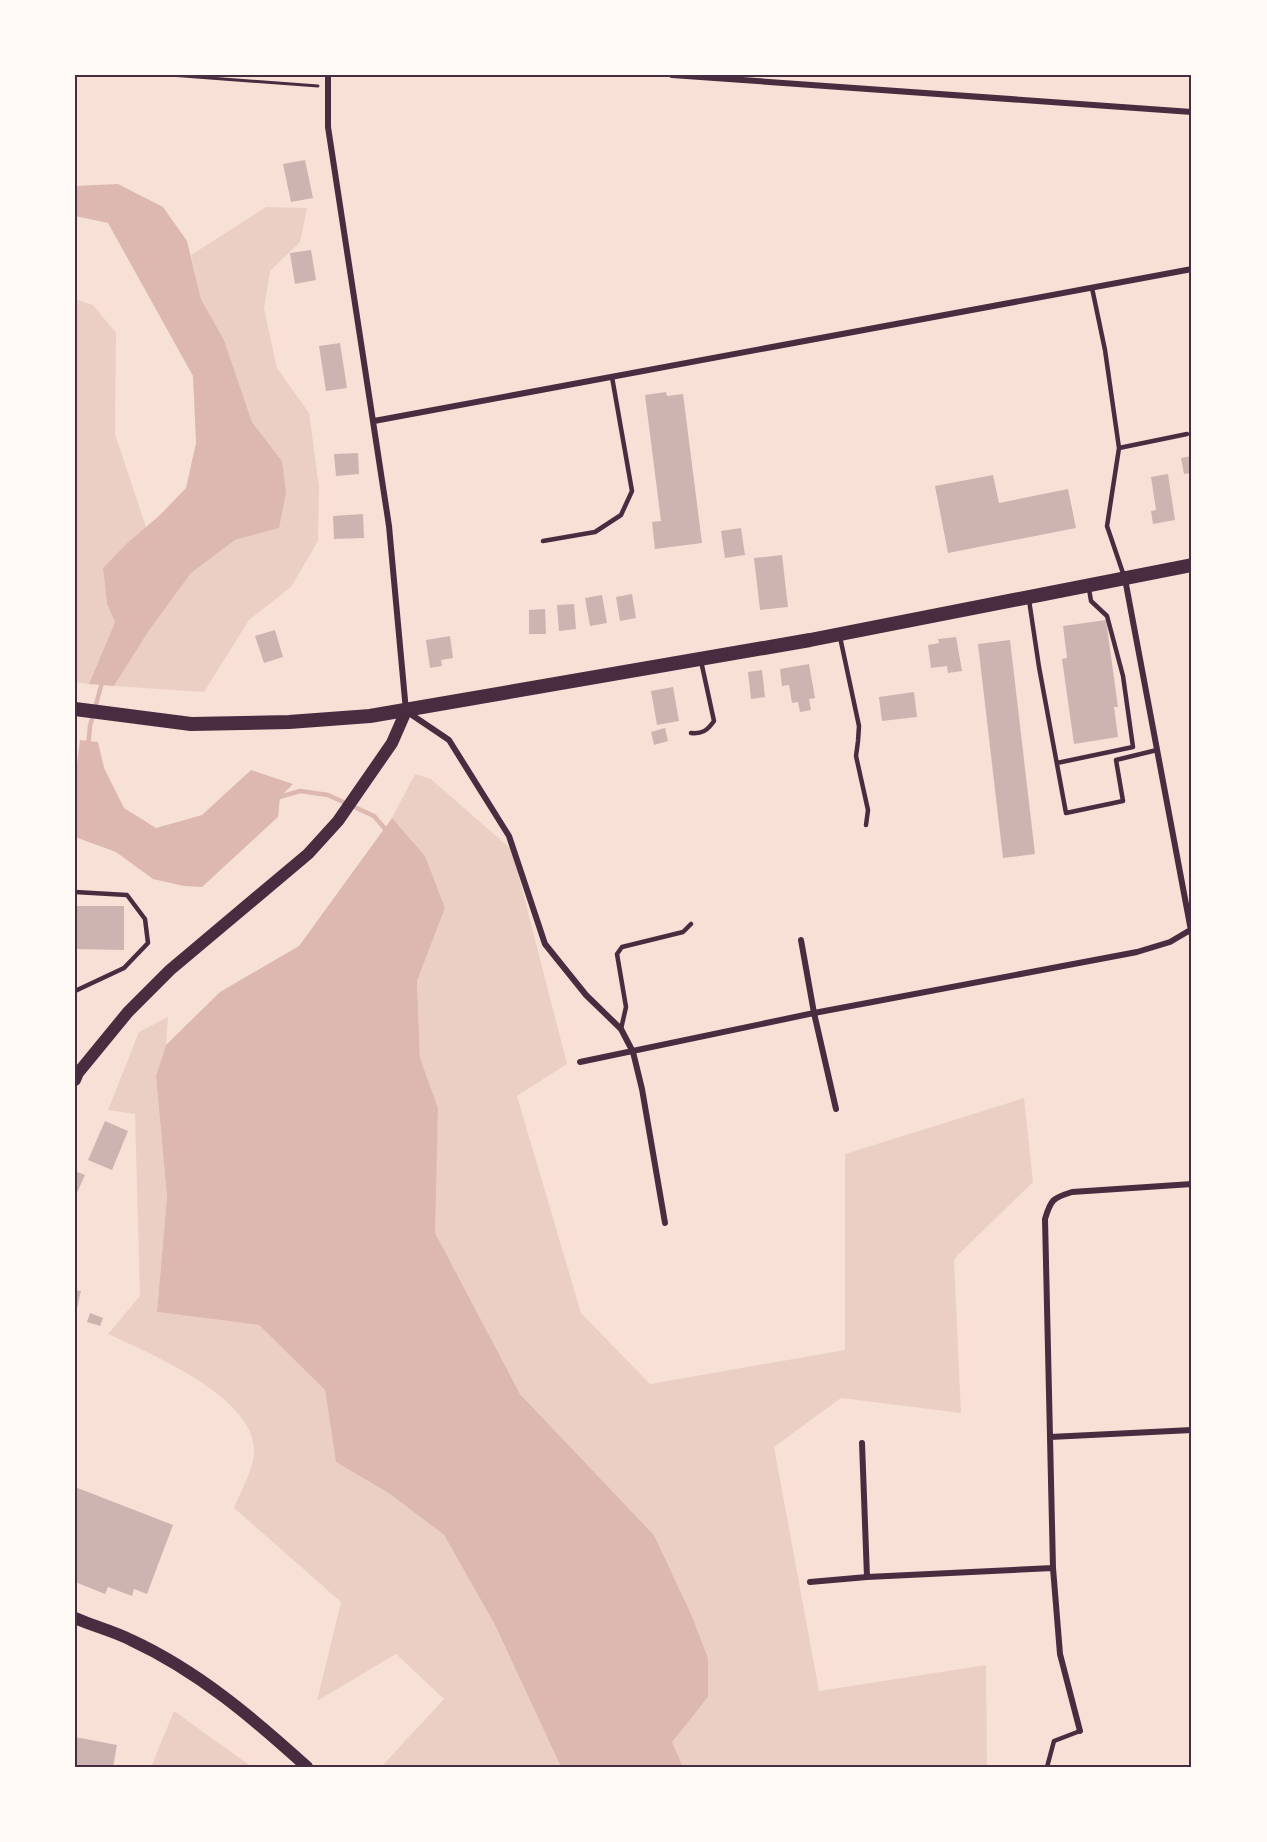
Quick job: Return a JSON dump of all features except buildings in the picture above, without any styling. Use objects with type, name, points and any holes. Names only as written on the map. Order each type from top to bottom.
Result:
[{"type":"main road","points":[[75,709],[191,724],[289,722],[370,716],[701,660],[1192,565]]},
{"type":"main road","points":[[76,1074],[128,1012],[170,970],[308,854],[338,821],[392,743],[405,711]]},
{"type":"main road","points":[[75,1618],[130,1639],[176,1663],[255,1720],[307,1767]]},
{"type":"street","points":[[328,75],[328,127],[388,526],[405,711],[449,740],[509,836],[545,944],[586,996],[621,1029],[633,1052],[642,1089],[665,1223]]},
{"type":"street","points":[[672,75],[1192,112]]},
{"type":"street","points":[[775,75],[775,83]]},
{"type":"street","points":[[374,421],[1192,269]]},
{"type":"street","points":[[580,1062],[814,1013],[1137,952],[1170,942],[1192,932],[1124,578]]},
{"type":"street","points":[[801,940],[814,1013],[836,1109]]},
{"type":"street","points":[[1080,1731],[1060,1654],[1053,1568],[1046,1219],[1050,1203],[1057,1197],[1072,1192],[1192,1184]]},
{"type":"street","points":[[1050,1437],[1192,1430]]},
{"type":"street","points":[[862,1443],[867,1577]]},
{"type":"street","points":[[810,1582],[1053,1568]]},
{"type":"lane","points":[[1092,288],[1105,350],[1119,448],[1107,526],[1124,578]]},
{"type":"lane","points":[[543,541],[595,532],[621,514],[632,491],[612,377]]},
{"type":"lane","points":[[1119,448],[1187,434]]},
{"type":"lane","points":[[1057,763],[1133,747],[1123,676],[1107,616],[1091,602],[1088,585]]},
{"type":"lane","points":[[1029,597],[1039,667],[1066,813],[1123,801],[1115,751]]},
{"type":"lane","points":[[840,634],[859,726],[856,756],[868,810],[866,825]]},
{"type":"lane","points":[[691,734],[700,734],[708,730],[714,721],[701,660]]},
{"type":"lane","points":[[1116,760],[1157,750]]},
{"type":"lane","points":[[75,892],[127,895],[145,919],[148,943],[124,968],[75,991]]},
{"type":"lane","points":[[621,1029],[626,1007],[617,954],[622,947],[683,932],[691,924]]},
{"type":"lane","points":[[1047,1767],[1054,1741],[1080,1731]]},
{"type":"path","points":[[170,75],[327,87]]},
{"type":"shaded area","points":[[118,184],[163,207],[187,241],[201,299],[224,340],[252,422],[282,461],[286,493],[279,528],[235,540],[191,573],[148,632],[114,686],[89,684],[115,622],[107,604],[103,568],[186,488],[196,443],[193,376],[108,223],[75,216],[75,186]]},
{"type":"shaded area","points":[[266,207],[307,208],[300,242],[270,271],[264,309],[277,368],[309,413],[319,487],[318,541],[291,587],[249,620],[204,692],[114,686],[148,632],[191,573],[235,540],[279,528],[282,461],[252,422],[224,340],[201,299],[191,255]]},
{"type":"shaded area","points":[[75,299],[93,305],[116,333],[115,434],[146,527],[103,568],[107,604],[115,622],[89,684],[75,682]]},
{"type":"shaded area","points":[[80,740],[98,742],[104,768],[124,808],[156,828],[202,815],[251,770],[293,784],[280,797],[278,817],[202,887],[184,886],[153,879],[116,852],[75,837],[75,779]]},
{"type":"shaded area","points":[[415,774],[431,779],[512,850],[567,1064],[517,1096],[581,1313],[650,1384],[845,1350],[845,1154],[1024,1098],[1033,1182],[954,1259],[961,1413],[841,1398],[774,1447],[819,1691],[986,1665],[987,1767],[683,1767],[671,1742],[708,1697],[708,1658],[692,1616],[654,1535],[520,1394],[434,1233],[438,1108],[420,1058],[417,981],[445,908],[425,857],[392,818]]},
{"type":"shaded area","points":[[392,818],[425,856],[445,908],[417,981],[420,1058],[438,1108],[435,1233],[520,1394],[654,1535],[692,1616],[708,1658],[708,1697],[672,1742],[683,1767],[561,1767],[495,1625],[444,1535],[390,1494],[336,1462],[325,1390],[259,1325],[157,1312],[167,1197],[156,1076],[166,1045],[220,992],[299,946]]},
{"type":"shaded area","points":[[168,1017],[166,1045],[156,1076],[167,1197],[157,1312],[259,1325],[325,1390],[336,1462],[390,1494],[444,1535],[495,1625],[561,1767],[381,1767],[444,1699],[396,1654],[317,1701],[341,1602],[234,1508],[253,1459],[250,1432],[238,1413],[198,1380],[173,1365],[108,1334],[140,1296],[135,1114],[108,1110],[139,1032]]},
{"type":"shaded area","points":[[174,1711],[252,1767],[151,1767]]},
{"type":"waterway","points":[[88,747],[90,726],[103,679]]},
{"type":"waterway","points":[[276,798],[300,791],[328,795],[374,816],[387,831]]}]
